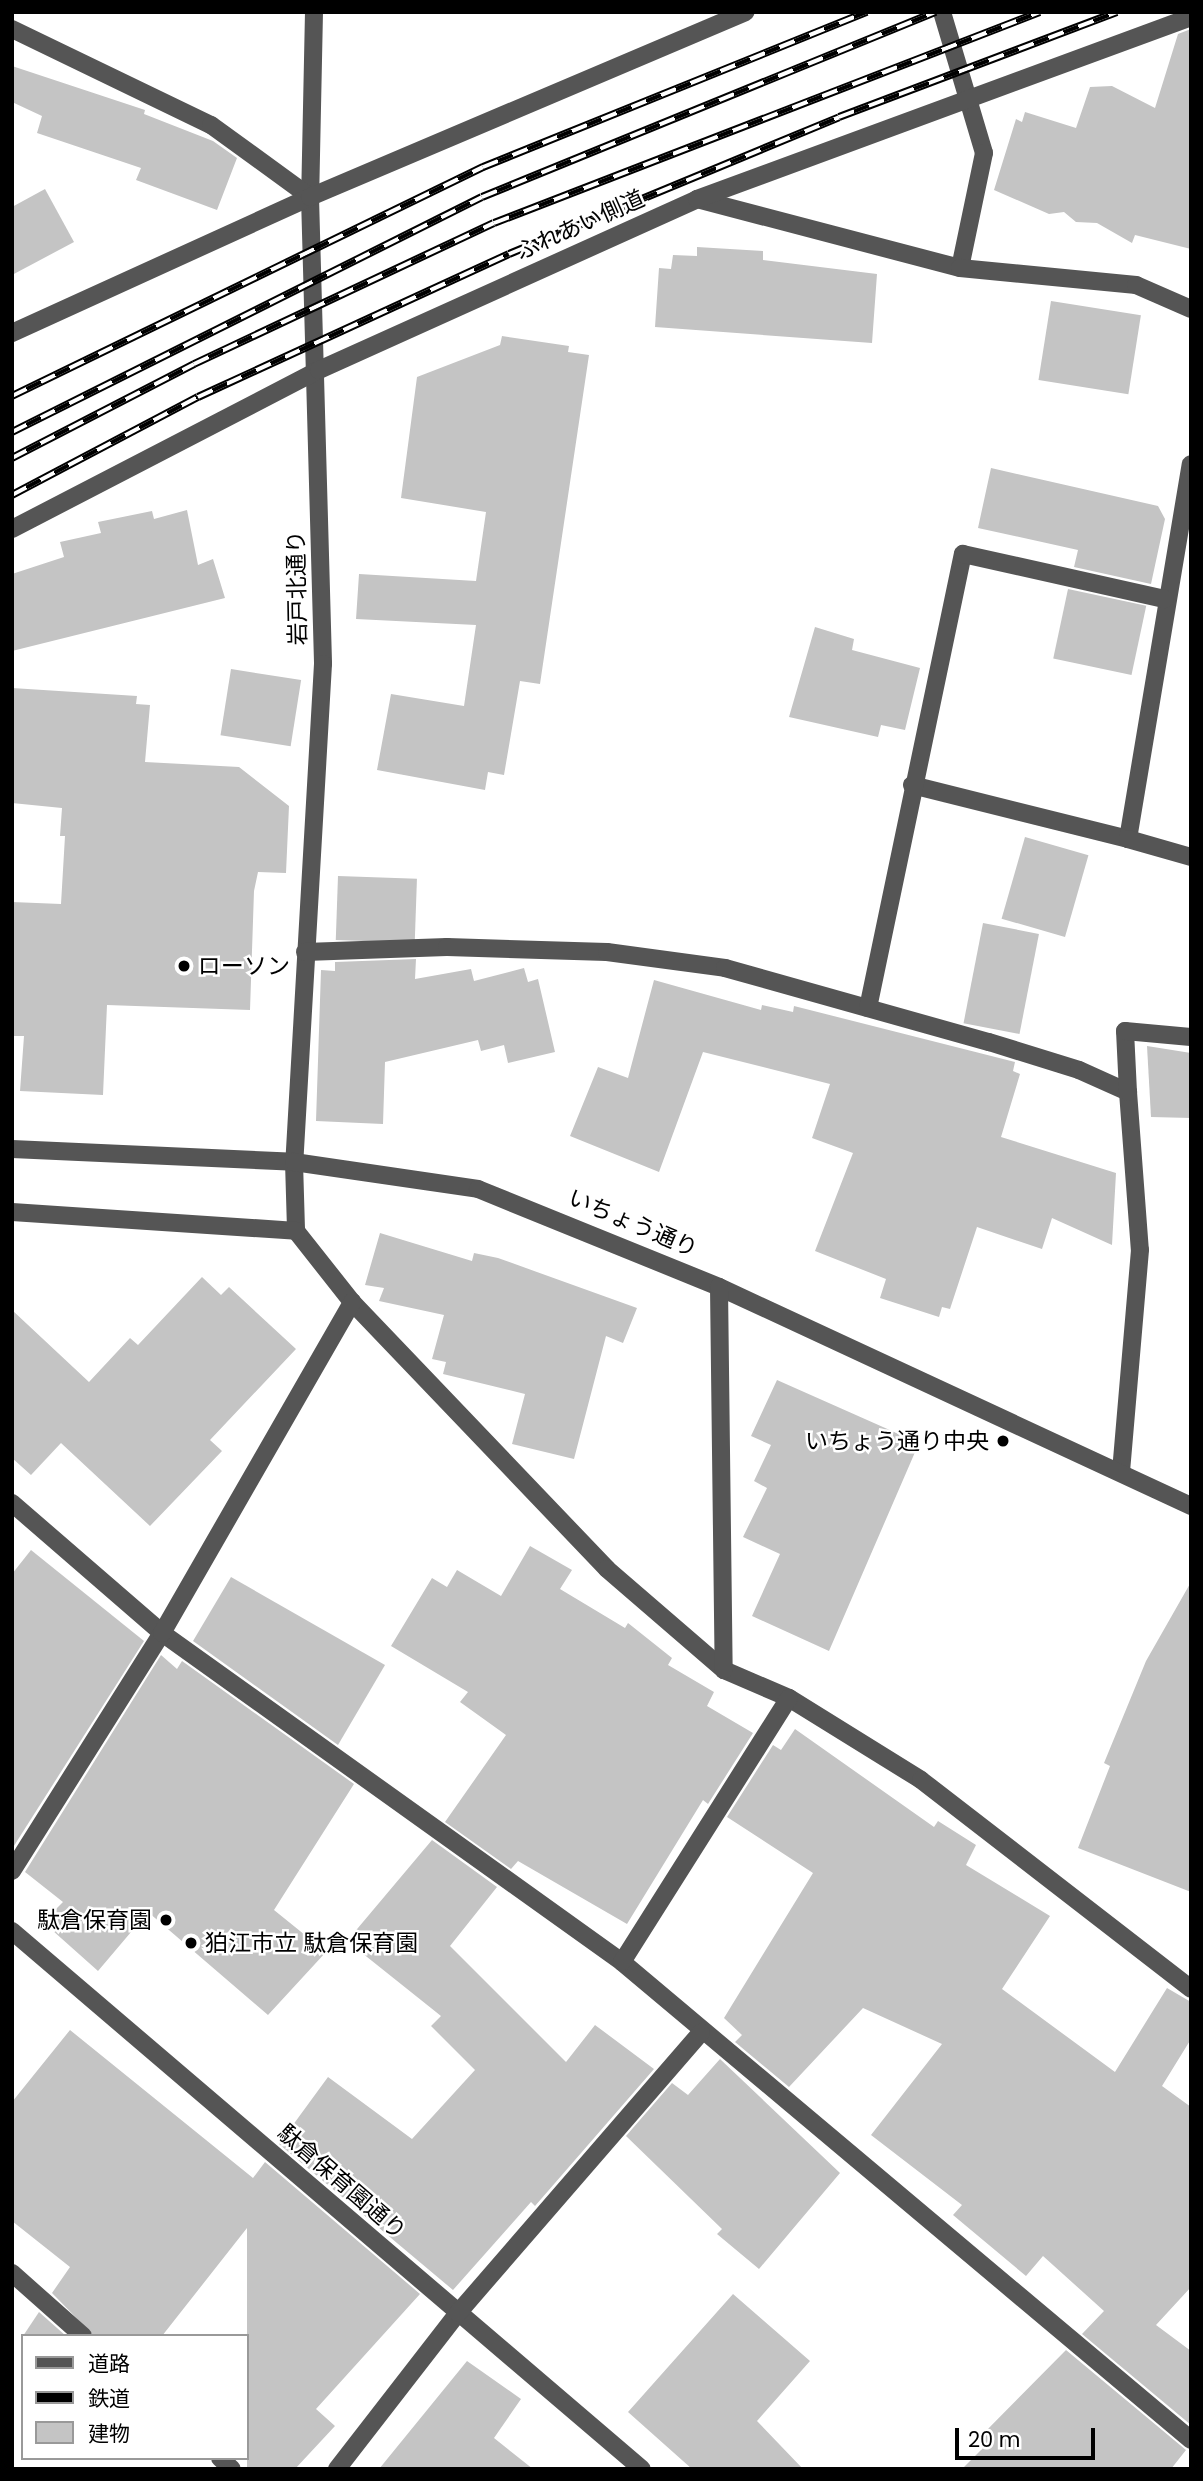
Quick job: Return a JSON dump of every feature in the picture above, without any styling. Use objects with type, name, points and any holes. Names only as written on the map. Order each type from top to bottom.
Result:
[{"type":"street","name":"岩戸北通り","points":[[296,1231],[294,1162],[323,664],[319,370],[310,197],[314,12]]},
{"type":"street","points":[[12,333],[310,197],[746,12]]},
{"type":"street","points":[[942,12],[984,153],[960,268]]},
{"type":"street","name":"ふれあい側道","points":[[12,529],[319,370],[697,199],[1191,17]]},
{"type":"street","points":[[12,29],[211,125],[310,197]]},
{"type":"street","points":[[697,199],[960,268],[1136,285],[1191,309]]},
{"type":"street","points":[[1128,839],[1165,599],[1191,464]]},
{"type":"street","points":[[868,1008],[912,785],[963,554],[1165,599]]},
{"type":"street","points":[[912,785],[1128,839],[1191,858]]},
{"type":"street","points":[[305,952],[447,947],[607,952],[725,968],[1079,1070],[1128,1092]]},
{"type":"street","points":[[1121,1470],[1140,1250],[1125,1031],[1191,1037]]},
{"type":"street","name":"いちょう通り","points":[[12,1149],[294,1162],[478,1189],[719,1287],[1121,1470],[1191,1506]]},
{"type":"street","points":[[12,1212],[296,1231],[352,1302],[607,1569],[724,1670],[789,1698],[920,1780],[1191,1989]]},
{"type":"street","points":[[719,1287],[724,1670]]},
{"type":"street","points":[[12,1871],[162,1633],[352,1302]]},
{"type":"street","points":[[12,1503],[162,1633],[622,1962],[701,2032],[1191,2440]]},
{"type":"street","points":[[622,1962],[789,1698]]},
{"type":"street","name":"駄倉保育園通り","points":[[12,1931],[642,2469]]},
{"type":"street","points":[[337,2469],[458,2313],[701,2032]]},
{"type":"street","points":[[12,2273],[81,2334]]},
{"type":"building","points":[[1191,29],[1191,249],[1135,235],[1132,243],[1097,223],[1076,222],[1064,212],[1049,214],[994,190],[1016,119],[1022,122],[1025,112],[1076,128],[1090,87],[1112,86],[1155,108],[1178,34]]},
{"type":"building","points":[[12,66],[145,110],[144,114],[213,141],[237,158],[217,210],[136,180],[141,168],[37,133],[42,116],[12,102]]},
{"type":"building","points":[[45,189],[74,242],[12,275],[12,207]]},
{"type":"building","points":[[697,247],[763,251],[763,260],[877,274],[872,343],[655,327],[659,268],[671,269],[673,255],[697,256]]},
{"type":"building","points":[[1051,301],[1141,315],[1128,394],[1038,380]]},
{"type":"building","points":[[502,336],[569,346],[568,352],[589,355],[540,684],[520,681],[504,775],[488,772],[485,790],[377,770],[391,694],[464,706],[476,625],[356,619],[359,574],[476,581],[486,512],[401,498],[417,377],[500,345]]},
{"type":"building","points":[[991,468],[1158,506],[1165,519],[1151,584],[1074,567],[1078,550],[978,528]]},
{"type":"building","points":[[187,510],[198,565],[213,559],[225,598],[12,651],[12,574],[64,557],[60,542],[101,533],[98,522],[152,511],[154,519]]},
{"type":"building","points":[[1068,589],[1146,606],[1131,675],[1053,658]]},
{"type":"building","points":[[815,627],[854,639],[852,650],[920,668],[905,730],[881,725],[878,737],[789,717]]},
{"type":"building","points":[[231,669],[301,680],[291,746],[221,735]]},
{"type":"building","points":[[12,688],[137,696],[136,704],[150,705],[145,762],[239,767],[289,806],[286,873],[258,872],[254,891],[250,1010],[107,1005],[103,1095],[20,1091],[24,1036],[12,1036],[12,902],[61,904],[65,836],[60,836],[62,808],[12,803]]},
{"type":"building","points":[[1025,837],[1088,855],[1065,937],[1002,919]]},
{"type":"building","points":[[338,876],[417,879],[415,943],[336,940]]},
{"type":"building","points":[[983,923],[1039,934],[1019,1034],[964,1023]]},
{"type":"building","points":[[416,959],[415,979],[471,969],[474,981],[524,968],[528,982],[538,979],[555,1052],[508,1063],[504,1045],[481,1051],[478,1040],[385,1062],[383,1124],[316,1121],[321,970],[335,971],[335,962]]},
{"type":"building","points":[[654,980],[761,1010],[762,1005],[793,1012],[794,1006],[1015,1062],[1013,1071],[1020,1074],[1001,1137],[1116,1173],[1112,1245],[1052,1218],[1042,1249],[977,1227],[950,1309],[942,1307],[939,1317],[880,1298],[886,1279],[815,1251],[853,1153],[812,1138],[830,1084],[703,1052],[659,1172],[570,1136],[598,1067],[628,1078]]},
{"type":"building","points":[[1147,1046],[1191,1053],[1191,1118],[1151,1117]]},
{"type":"building","points":[[380,1233],[472,1261],[474,1253],[498,1258],[637,1308],[623,1343],[606,1336],[574,1459],[512,1444],[525,1394],[443,1374],[446,1362],[432,1359],[444,1315],[379,1301],[384,1288],[365,1285]]},
{"type":"building","points":[[202,1277],[221,1295],[229,1287],[296,1349],[210,1440],[222,1451],[150,1526],[61,1443],[31,1475],[12,1458],[12,1310],[89,1382],[130,1338],[138,1345]]},
{"type":"building","points":[[777,1380],[919,1443],[829,1651],[752,1616],[780,1554],[743,1537],[767,1488],[754,1481],[771,1445],[751,1436]]},
{"type":"building","points":[[530,1546],[572,1570],[560,1589],[625,1628],[628,1623],[672,1658],[668,1665],[714,1692],[707,1706],[753,1733],[708,1804],[703,1800],[627,1924],[518,1861],[511,1869],[445,1822],[506,1735],[460,1702],[468,1692],[391,1646],[432,1578],[447,1587],[457,1570],[501,1596]]},
{"type":"building","points":[[31,1550],[144,1641],[12,1849],[12,1574]]},
{"type":"building","points":[[231,1577],[385,1665],[338,1745],[193,1641]]},
{"type":"building","points":[[1191,1582],[1191,1892],[1078,1848],[1110,1766],[1104,1763],[1146,1661]]},
{"type":"building","points":[[161,1655],[177,1669],[182,1661],[354,1784],[274,1910],[326,1952],[268,2015],[148,1912],[98,1971],[43,1922],[63,1902],[25,1872]]},
{"type":"building","points":[[795,1729],[934,1827],[938,1821],[976,1845],[966,1865],[1050,1916],[1002,1989],[1115,2072],[1167,1988],[1191,2002],[1191,2039],[1162,2086],[1191,2107],[1191,2287],[1156,2325],[1191,2351],[1191,2425],[1082,2334],[1104,2311],[1043,2256],[1026,2276],[953,2215],[962,2205],[871,2135],[942,2044],[863,2008],[789,2087],[735,2042],[742,2035],[724,2018],[813,1873],[727,1817],[773,1745],[781,1750]]},
{"type":"building","points":[[432,1840],[497,1887],[450,1946],[566,2062],[595,2025],[654,2069],[535,2206],[531,2202],[453,2290],[279,2144],[328,2077],[412,2139],[475,2070],[431,2026],[441,2016],[347,1941]]},
{"type":"building","points":[[70,2030],[253,2178],[265,2162],[420,2294],[316,2409],[335,2426],[295,2469],[247,2469],[247,2228],[164,2334],[92,2334],[52,2293],[70,2267],[12,2221],[12,2102]]},
{"type":"building","points":[[720,2059],[840,2173],[759,2269],[717,2234],[722,2229],[626,2136],[672,2083],[688,2095]]},
{"type":"building","points":[[733,2294],[810,2361],[757,2421],[803,2469],[692,2469],[628,2412]]},
{"type":"building","points":[[39,2312],[64,2334],[24,2334]]},
{"type":"building","points":[[1066,2350],[1186,2450],[1171,2469],[962,2469],[986,2445],[979,2438]]},
{"type":"building","points":[[467,2361],[521,2399],[494,2438],[533,2469],[379,2469]]},
{"type":"railway","points":[[12,396],[483,167],[867,12]]},
{"type":"railway","points":[[12,432],[482,197],[936,12]]},
{"type":"railway","points":[[12,458],[194,364],[494,223],[1040,12]]},
{"type":"railway","points":[[12,495],[198,397],[509,254],[839,117],[1117,12]]},
{"type":"place","name":"ローソン","points":[[184,966]]},
{"type":"place","name":"いちょう通り中央","points":[[1003,1441]]},
{"type":"place","name":"駄倉保育園","points":[[166,1920]]},
{"type":"place","name":"狛江市立 駄倉保育園","points":[[191,1943]]}]
